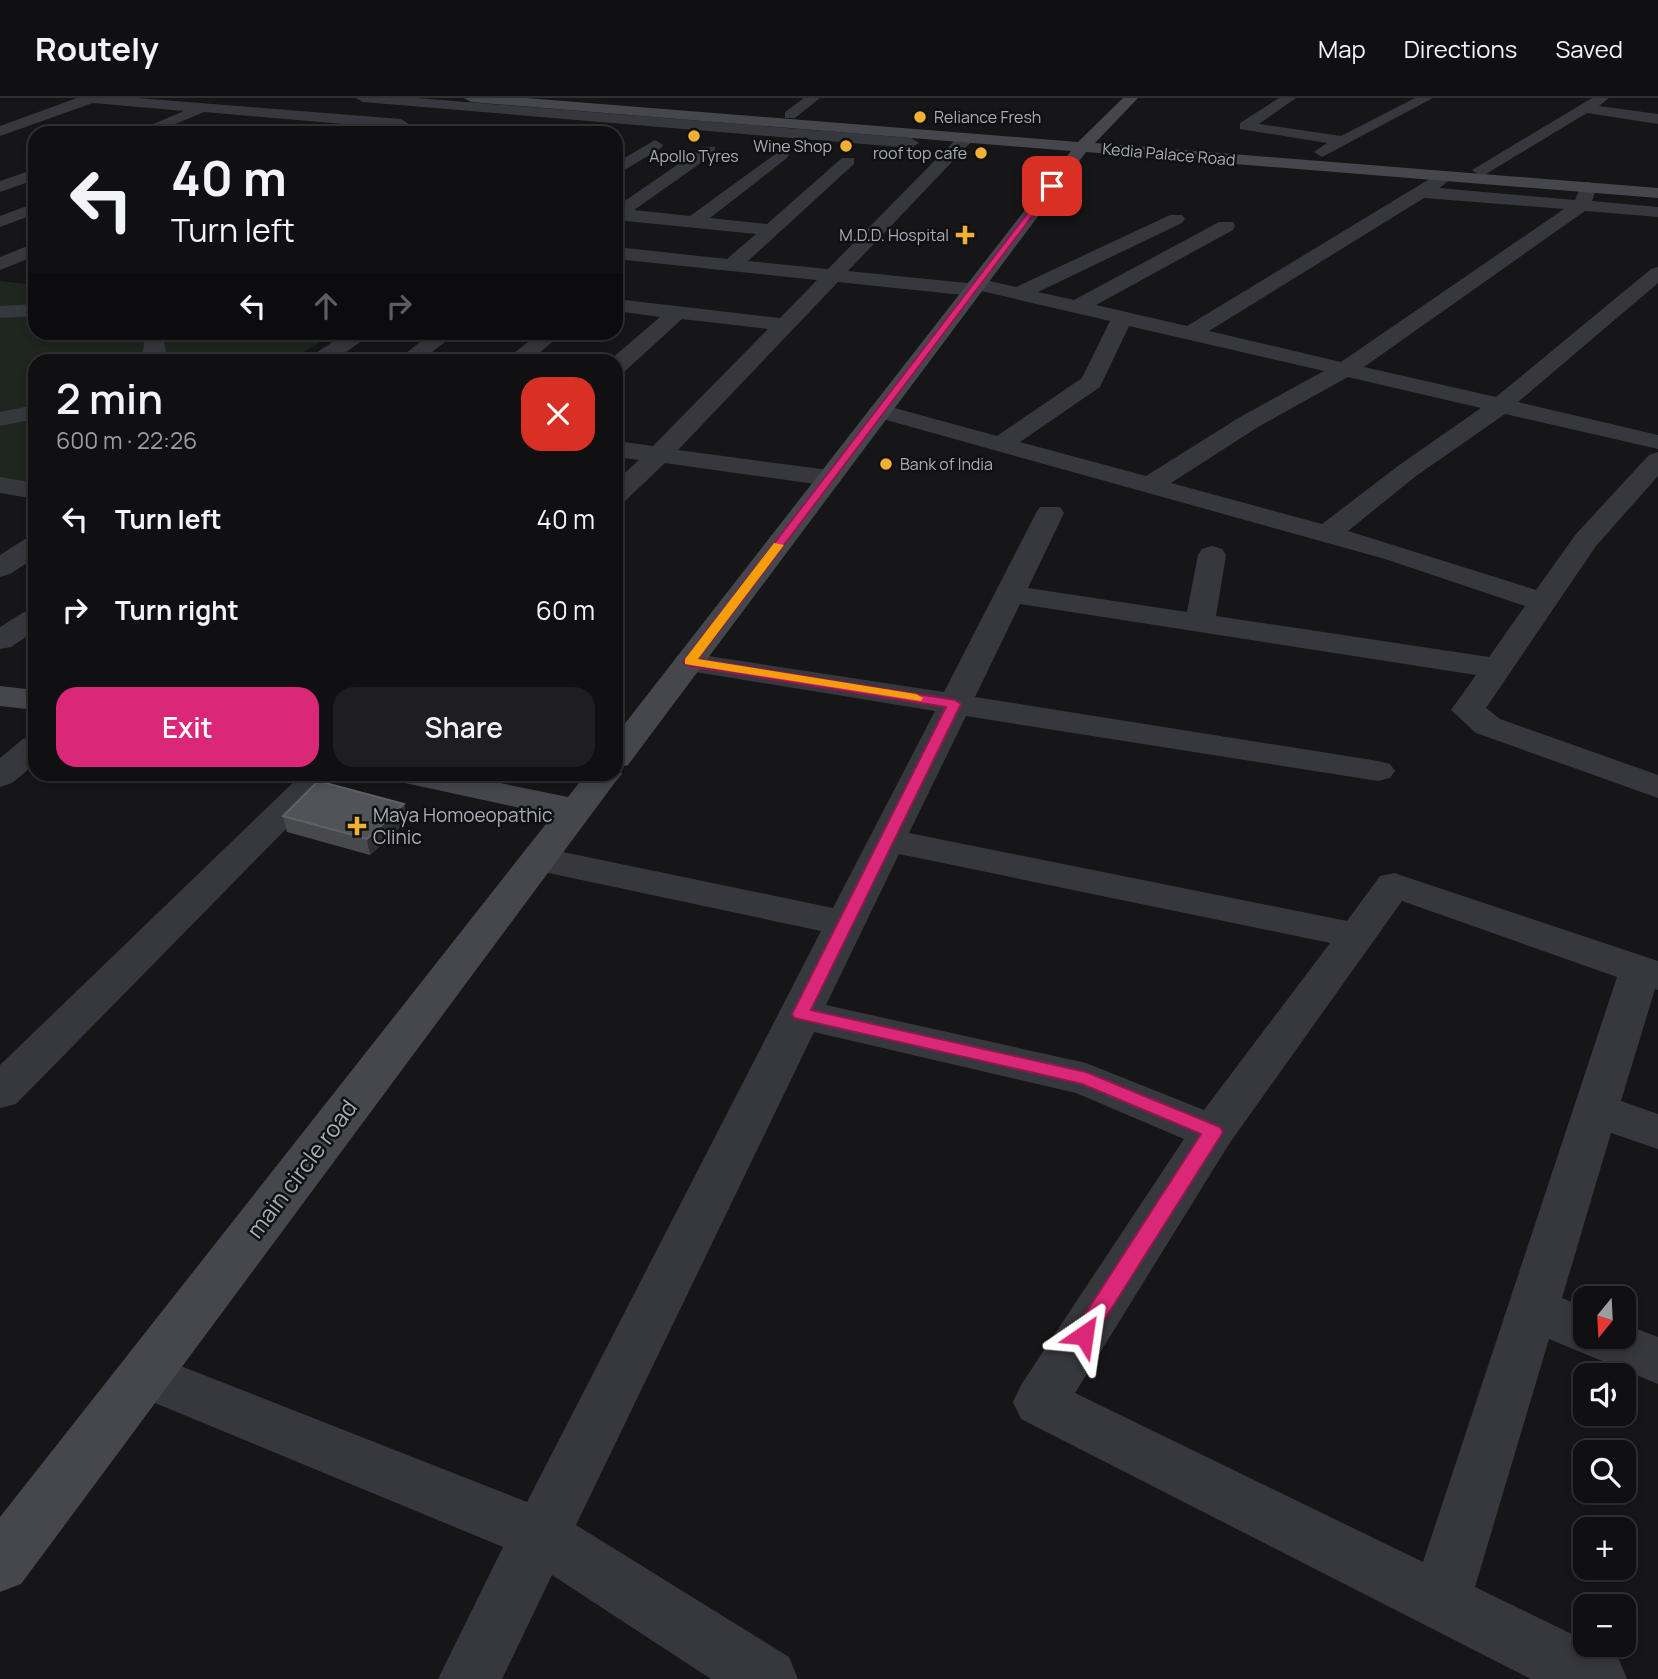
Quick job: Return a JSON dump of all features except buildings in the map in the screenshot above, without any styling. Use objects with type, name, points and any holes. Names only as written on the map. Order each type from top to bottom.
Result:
[{"type":"street","points":[[84,98],[148,103],[206,102],[271,113],[422,126]]},
{"type":"street","points":[[170,98],[301,109]]},
{"type":"street","points":[[365,98],[485,102],[606,126]]},
{"type":"street","name":"Kedia Palace Road","points":[[471,98],[485,102],[506,101],[796,120],[1086,143],[1447,176],[1585,196],[1658,193]]},
{"type":"street","name":"Kedia Palace Road","points":[[579,98],[796,120],[916,139],[966,138],[1086,143],[1312,157],[1658,184]]},
{"type":"street","points":[[694,222],[787,156],[754,150],[785,132],[813,98]]},
{"type":"street","points":[[623,749],[1086,143],[1131,98]]},
{"type":"street","points":[[1289,98],[1245,126],[1344,141]]},
{"type":"street","points":[[1312,157],[1426,98]]},
{"type":"street","points":[[1480,170],[1602,98]]},
{"type":"street","points":[[0,131],[91,99]]},
{"type":"street","points":[[155,126],[206,102]]},
{"type":"street","points":[[459,123],[485,102]]},
{"type":"street","points":[[113,116],[148,103]]},
{"type":"street","points":[[234,126],[271,113],[324,103]]},
{"type":"street","points":[[1585,108],[1658,119]]},
{"type":"street","points":[[314,126],[332,118]]},
{"type":"street","points":[[374,126],[381,123]]},
{"type":"street","points":[[623,127],[916,139]]},
{"type":"street","points":[[623,488],[659,455],[966,138]]},
{"type":"street","points":[[896,157],[916,139]]},
{"type":"street","points":[[629,143],[731,151]]},
{"type":"street","points":[[623,167],[668,146]]},
{"type":"street","points":[[623,210],[709,150]]},
{"type":"street","points":[[732,265],[855,162],[821,159]]},
{"type":"street","points":[[912,166],[936,168]]},
{"type":"street","points":[[1193,332],[1447,176]]},
{"type":"street","points":[[0,188],[28,177]]},
{"type":"street","points":[[0,188],[28,191]]},
{"type":"street","points":[[1420,192],[1585,196],[1658,212]]},
{"type":"street","points":[[1149,486],[1249,422],[1347,368],[1585,196]]},
{"type":"street","points":[[0,222],[28,211]]},
{"type":"street","points":[[623,216],[771,230]]},
{"type":"street","points":[[1019,292],[1176,219]]},
{"type":"street","points":[[1079,306],[1226,226]]},
{"type":"street","points":[[0,264],[28,252]]},
{"type":"street","points":[[623,254],[1019,292],[1658,442]]},
{"type":"street","points":[[635,271],[654,257]]},
{"type":"street","points":[[0,274],[23,276]]},
{"type":"street","points":[[1326,535],[1407,471],[1501,405],[1658,274]]},
{"type":"street","points":[[623,306],[785,325]]},
{"type":"street","points":[[0,312],[28,310]]},
{"type":"street","points":[[623,361],[678,313]]},
{"type":"street","points":[[1001,444],[1092,382],[1123,316]]},
{"type":"street","points":[[330,354],[352,340]]},
{"type":"street","points":[[417,354],[437,340]]},
{"type":"street","points":[[525,354],[543,340]]},
{"type":"street","points":[[880,411],[1326,535],[1543,601]]},
{"type":"street","points":[[0,419],[28,413]]},
{"type":"street","points":[[623,450],[830,478]]},
{"type":"street","points":[[1658,460],[1586,540],[1468,710],[1488,726],[1658,787]]},
{"type":"street","points":[[2,487],[28,490]]},
{"type":"street","points":[[469,1679],[1051,513]]},
{"type":"street","points":[[0,568],[28,550]]},
{"type":"street","points":[[1200,623],[1212,555]]},
{"type":"street","points":[[1010,594],[1496,668]]},
{"type":"street","points":[[0,640],[28,622]]},
{"type":"street","points":[[689,662],[1378,771]]},
{"type":"street","points":[[0,696],[28,699]]},
{"type":"street","points":[[0,776],[28,753]]},
{"type":"street","points":[[0,1092],[315,781]]},
{"type":"street","points":[[442,781],[576,809]]},
{"type":"street","name":"main circle road","points":[[0,1564],[598,781]]},
{"type":"street","points":[[887,840],[1357,936]]},
{"type":"street","points":[[539,859],[846,923]]},
{"type":"street","points":[[1440,1602],[1596,1109],[1649,973],[1394,885],[1213,1132],[1040,1402],[1440,1602],[1596,1679]]},
{"type":"street","points":[[801,1014],[1086,1079],[1213,1132]]},
{"type":"street","points":[[1596,1109],[1658,1132]]},
{"type":"street","points":[[1533,1309],[1573,1326]]},
{"type":"street","points":[[1629,1349],[1658,1361]]},
{"type":"street","points":[[145,1375],[541,1535],[767,1679]]},
{"type":"shaded area","points":[[0,281],[28,284],[28,340],[324,340],[300,354],[28,354],[28,483],[0,479]]},
{"type":"slow traffic","points":[[778,545],[689,662],[916,698]]},
{"type":"place","name":"Reliance Fresh","points":[[920,117]]},
{"type":"place","name":"Apollo Tyres","points":[[694,136]]},
{"type":"place","name":"Wine Shop","points":[[846,146]]},
{"type":"place","name":"roof top cafe","points":[[981,153]]},
{"type":"place","name":"M.D.D. Hospital","points":[[965,235]]},
{"type":"place","name":"Bank of India","points":[[886,464]]},
{"type":"place","name":"Maya Homoeopathic Clinic","points":[[357,826]]},
{"type":"route","points":[[1052,186],[689,662],[955,704],[801,1014],[1086,1079],[1213,1132],[1084,1335]]}]
